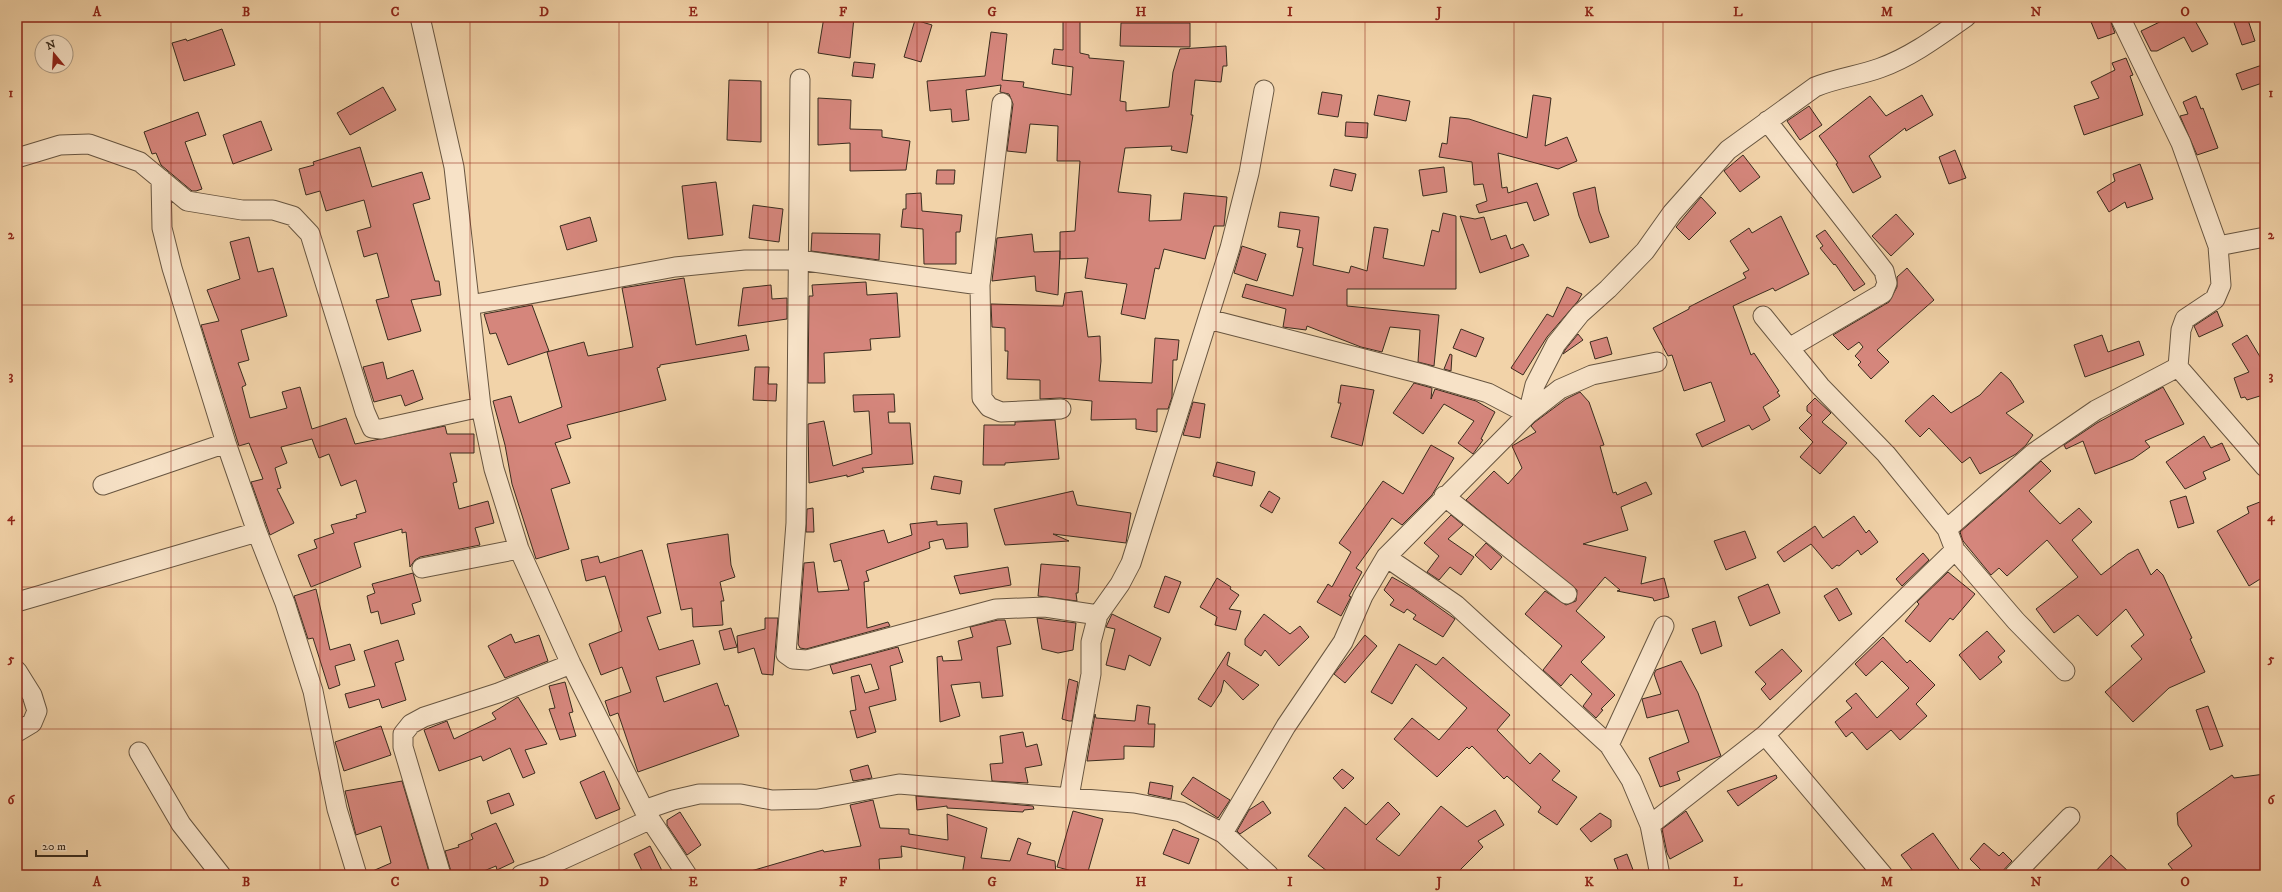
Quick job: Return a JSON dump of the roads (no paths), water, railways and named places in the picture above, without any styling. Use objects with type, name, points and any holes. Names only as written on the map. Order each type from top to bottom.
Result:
[{"type":"street","points":[[420,17],[454,167],[481,407],[494,469],[518,549],[571,664],[647,815],[687,875]]},
{"type":"street","points":[[1528,414],[1535,385],[1556,344],[1580,314],[1608,289],[1645,251],[1672,213],[1728,150],[1815,86],[1881,68],[1912,53],[1966,17]]},
{"type":"street","points":[[2120,17],[2181,144],[2218,246],[2222,285],[2216,299],[2185,319],[2181,330],[2178,367],[2265,467]]},
{"type":"street","points":[[800,79],[796,523],[786,654],[793,659],[807,660],[996,610],[1045,607],[1098,615]]},
{"type":"street","points":[[1069,797],[1091,674],[1091,642],[1098,615],[1120,584],[1131,563],[1230,248],[1249,173],[1264,90]]},
{"type":"street","points":[[1002,103],[980,285],[982,398],[989,407],[1001,412],[1061,409]]},
{"type":"street","points":[[1767,121],[1884,270],[1887,283],[1883,293],[1789,348]]},
{"type":"street","points":[[17,158],[60,145],[89,144],[140,162],[187,201],[242,210],[272,210],[293,216],[310,234],[366,417],[372,428],[381,429],[481,407]]},
{"type":"street","points":[[161,179],[162,228],[170,261],[226,443],[257,532],[285,602],[313,691],[337,809],[357,875]]},
{"type":"street","points":[[2218,246],[2265,237]]},
{"type":"street","points":[[470,306],[675,267],[745,260],[799,260],[980,285]]},
{"type":"street","points":[[1763,316],[1820,386],[1886,454],[1947,529],[1955,550],[2016,621],[2065,670]]},
{"type":"street","points":[[1208,319],[1426,374],[1488,393],[1528,414]]},
{"type":"street","points":[[1223,833],[1286,726],[1343,642],[1363,596],[1386,557],[1444,496],[1528,414],[1560,389],[1592,375],[1657,362]]},
{"type":"street","points":[[1947,529],[2035,452],[2096,410],[2178,367]]},
{"type":"street","points":[[104,485],[226,443]]},
{"type":"street","points":[[1444,496],[1566,594]]},
{"type":"street","points":[[17,602],[257,532]]},
{"type":"street","points":[[422,568],[518,549]]},
{"type":"street","points":[[1650,825],[1765,735],[1955,550]]},
{"type":"street","points":[[1386,557],[1456,605],[1609,745],[1630,780],[1650,825],[1660,875]]},
{"type":"street","points":[[1609,745],[1664,626]]},
{"type":"street","points":[[442,875],[403,747],[403,734],[411,724],[424,717],[498,693],[571,664]]},
{"type":"street","points":[[17,671],[32,695],[37,711],[32,723],[17,732]]},
{"type":"street","points":[[1765,735],[1883,875]]},
{"type":"street","points":[[139,752],[180,824],[221,875]]},
{"type":"street","points":[[521,875],[548,866],[673,800],[699,794],[741,794],[772,800],[818,799],[899,784],[1134,803],[1182,812],[1223,833],[1269,875]]},
{"type":"street","points":[[2014,875],[2070,817]]}]
